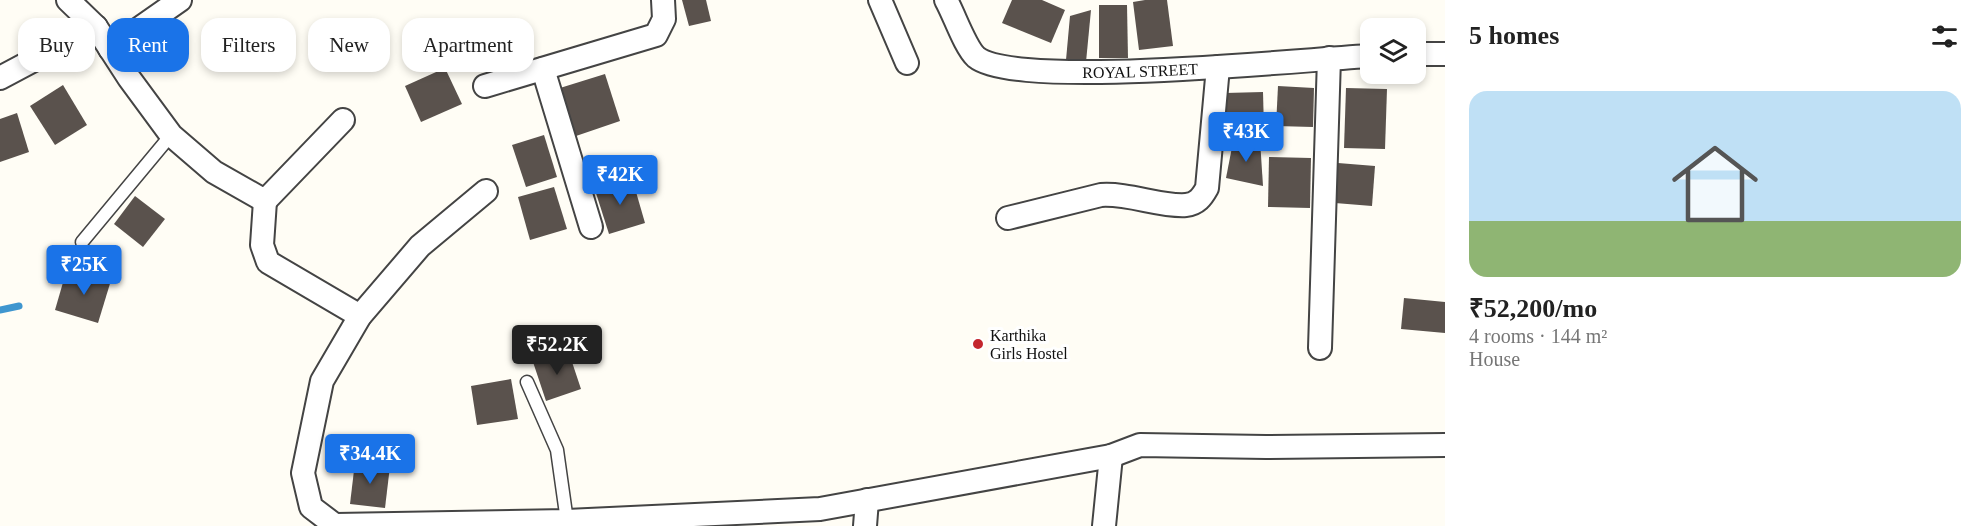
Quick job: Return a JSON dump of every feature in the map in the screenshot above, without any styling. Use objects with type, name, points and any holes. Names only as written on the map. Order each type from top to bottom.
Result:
[{"type":"street","points":[[68,0],[96,27],[107,45]]},
{"type":"street","points":[[155,18],[180,0]]},
{"type":"street","points":[[485,86],[656,34],[664,19],[663,0]]},
{"type":"street","points":[[880,0],[907,63]]},
{"type":"street","name":"ROYAL STREET","points":[[946,0],[974,56],[990,66],[1053,72],[1218,67],[1360,57]]},
{"type":"street","points":[[0,78],[96,27]]},
{"type":"street","points":[[1426,54],[1445,54]]},
{"type":"street","points":[[1320,348],[1329,58]]},
{"type":"street","points":[[1008,218],[1101,195],[1116,194],[1185,205],[1197,201],[1207,188],[1218,67]]},
{"type":"street","points":[[543,69],[591,227]]},
{"type":"street","points":[[126,72],[171,135],[214,172],[265,201]]},
{"type":"street","points":[[343,120],[265,201],[262,245],[268,262],[360,316]]},
{"type":"street","points":[[486,191],[420,246],[360,316],[322,381],[303,473],[311,507],[336,525],[567,521],[778,512],[820,508],[1111,456],[1140,445],[1266,447],[1445,445]]},
{"type":"street","points":[[1104,526],[1111,456]]},
{"type":"street","points":[[865,526],[867,500]]},
{"type":"lane","points":[[82,242],[171,135]]},
{"type":"lane","points":[[526,382],[557,450],[567,521]]},
{"type":"building","points":[[682,0],[706,0],[711,21],[689,26]]},
{"type":"building","points":[[1012,0],[1042,0],[1065,10],[1051,43],[1002,23]]},
{"type":"building","points":[[1167,0],[1173,46],[1139,50],[1133,2]]},
{"type":"building","points":[[1099,5],[1127,5],[1128,58],[1099,58]]},
{"type":"building","points":[[1091,10],[1086,62],[1066,60],[1070,16]]},
{"type":"building","points":[[436,72],[447,72],[462,104],[421,122],[405,86]]},
{"type":"building","points":[[605,74],[620,121],[576,136],[560,88]]},
{"type":"building","points":[[63,85],[87,125],[55,145],[30,106]]},
{"type":"building","points":[[1278,86],[1314,88],[1313,127],[1276,126]]},
{"type":"building","points":[[1346,88],[1387,89],[1385,149],[1344,148]]},
{"type":"building","points":[[1263,92],[1264,130],[1226,131],[1225,93]]},
{"type":"building","points":[[17,113],[29,152],[0,162],[0,119]]},
{"type":"building","points":[[544,135],[557,177],[526,187],[512,145]]},
{"type":"building","points":[[1260,140],[1263,186],[1226,178],[1233,142]]},
{"type":"building","points":[[1269,157],[1311,158],[1310,208],[1268,207]]},
{"type":"building","points":[[1338,163],[1375,166],[1372,206],[1335,203]]},
{"type":"building","points":[[632,178],[645,223],[609,234],[595,190]]},
{"type":"building","points":[[554,187],[567,229],[530,240],[518,197]]},
{"type":"building","points":[[135,196],[165,219],[143,247],[114,224]]},
{"type":"building","points":[[91,271],[112,277],[98,323],[55,310],[64,279]]},
{"type":"building","points":[[1404,298],[1445,302],[1445,333],[1401,329]]},
{"type":"building","points":[[568,350],[581,389],[546,401],[533,362]]},
{"type":"building","points":[[511,379],[518,419],[477,425],[471,386]]},
{"type":"building","points":[[355,462],[390,466],[385,508],[350,504]]},
{"type":"waterway","points":[[0,310],[19,306]]},
{"type":"place","name":"Karthika Girls Hostel","points":[[978,344]]}]
